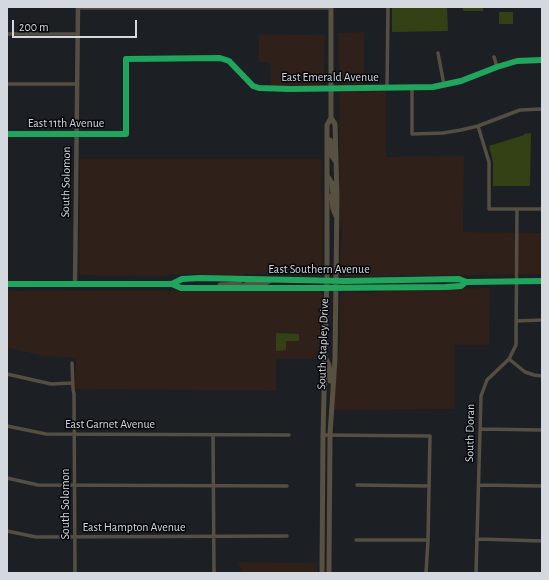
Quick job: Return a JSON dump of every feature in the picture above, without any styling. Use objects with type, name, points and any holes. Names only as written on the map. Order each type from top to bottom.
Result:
[{"type":"main road","name":"South Stapley Drive","points":[[322,573],[323,435],[327,288],[327,125],[331,118],[331,7]]},
{"type":"main road","name":"South Stapley Drive","points":[[329,573],[330,435],[335,359],[337,196],[335,124],[331,118]]},
{"type":"main road","points":[[327,140],[332,142],[332,156],[336,163]]},
{"type":"main road","points":[[328,176],[332,183],[333,194],[337,196]]},
{"type":"main road","points":[[327,196],[331,197],[332,199],[336,217]]},
{"type":"main road","name":"East Southern Avenue","points":[[7,284],[172,284],[182,280],[200,278],[327,280],[459,279],[466,282],[542,281]]},
{"type":"main road","points":[[204,288],[211,285],[239,284],[241,279]]},
{"type":"main road","points":[[241,288],[247,284],[264,284],[272,279]]},
{"type":"main road","points":[[421,287],[423,284],[442,282],[447,279]]},
{"type":"main road","name":"East Southern Avenue","points":[[172,284],[181,288],[336,288],[461,286],[466,282]]},
{"type":"main road","points":[[326,358],[330,365],[330,381],[333,382]]},
{"type":"street","points":[[78,8],[331,7]]},
{"type":"street","points":[[388,7],[388,88]]},
{"type":"street","name":"South Solomon","points":[[75,284],[78,8]]},
{"type":"street","points":[[7,34],[77,34]]},
{"type":"street","points":[[438,53],[444,85]]},
{"type":"street","points":[[494,56],[497,67]]},
{"type":"street","name":"East Emerald Avenue","points":[[126,134],[126,59],[220,58],[229,61],[253,86],[259,88],[412,88],[444,85],[467,79],[517,61],[542,60]]},
{"type":"street","points":[[7,84],[77,84]]},
{"type":"street","points":[[412,88],[412,134],[443,133],[478,126],[526,109],[542,109]]},
{"type":"street","points":[[478,126],[489,162],[489,209],[542,209]]},
{"type":"street","name":"East 11th Avenue","points":[[7,134],[126,134]]},
{"type":"street","name":"South Doran","points":[[476,573],[478,539],[480,402],[483,386],[491,375],[509,359],[516,345],[517,209]]},
{"type":"street","points":[[516,321],[542,320]]},
{"type":"street","points":[[509,359],[525,372],[542,376]]},
{"type":"street","name":"South Solomon","points":[[72,363],[72,383],[74,394],[75,573]]},
{"type":"street","points":[[7,374],[51,384],[72,383]]},
{"type":"street","name":"East Garnet Avenue","points":[[7,426],[46,434],[289,435]]},
{"type":"street","points":[[480,429],[542,430]]},
{"type":"street","points":[[213,435],[214,573]]},
{"type":"street","points":[[323,435],[430,436],[426,573]]},
{"type":"street","points":[[7,478],[38,485],[287,486]]},
{"type":"street","points":[[357,484],[429,486]]},
{"type":"street","points":[[479,485],[542,486]]},
{"type":"street","name":"East Hampton Avenue","points":[[7,531],[36,537],[287,536]]},
{"type":"street","points":[[478,539],[542,540]]},
{"type":"street","points":[[356,540],[428,540]]},
{"type":"shaded area","points":[[364,32],[364,84],[342,85],[339,80],[338,33]]},
{"type":"shaded area","points":[[259,34],[325,35],[323,84],[321,86],[271,85],[270,63],[259,62]]},
{"type":"shaded area","points":[[386,91],[386,157],[464,156],[463,232],[542,233],[542,274],[346,277],[341,274],[342,231],[340,219],[339,94],[342,92]]},
{"type":"shaded area","points":[[80,159],[322,159],[322,273],[319,276],[279,274],[248,274],[237,276],[200,274],[172,274],[160,276],[82,275],[79,272]]},
{"type":"shaded area","points":[[490,288],[489,345],[454,345],[454,409],[333,410],[340,337],[340,298],[342,293],[347,291],[371,293],[389,290]]},
{"type":"shaded area","points":[[7,291],[320,291],[323,296],[322,359],[276,359],[276,391],[75,389],[76,358],[44,356],[7,348]]},
{"type":"shaded area","points":[[238,562],[317,563],[317,573],[242,573]]},
{"type":"green space","points":[[392,7],[447,7],[448,31],[392,32]]},
{"type":"green space","points":[[463,7],[483,7],[483,11],[463,11]]},
{"type":"green space","points":[[499,12],[513,12],[513,24],[499,24]]},
{"type":"green space","points":[[531,133],[530,186],[493,186],[493,162],[489,146]]},
{"type":"green space","points":[[276,333],[299,334],[299,341],[286,341],[286,350],[276,351]]},
{"type":"cycle path","points":[[7,134],[126,134],[126,59],[220,58],[229,61],[253,86],[259,88],[291,89],[433,87],[461,81],[517,61],[542,60]]},
{"type":"cycle path","points":[[7,284],[172,284],[182,279],[200,278],[344,281],[459,279],[466,282],[542,281]]},
{"type":"cycle path","points":[[172,284],[181,288],[320,288],[446,287],[461,286],[466,282]]}]
